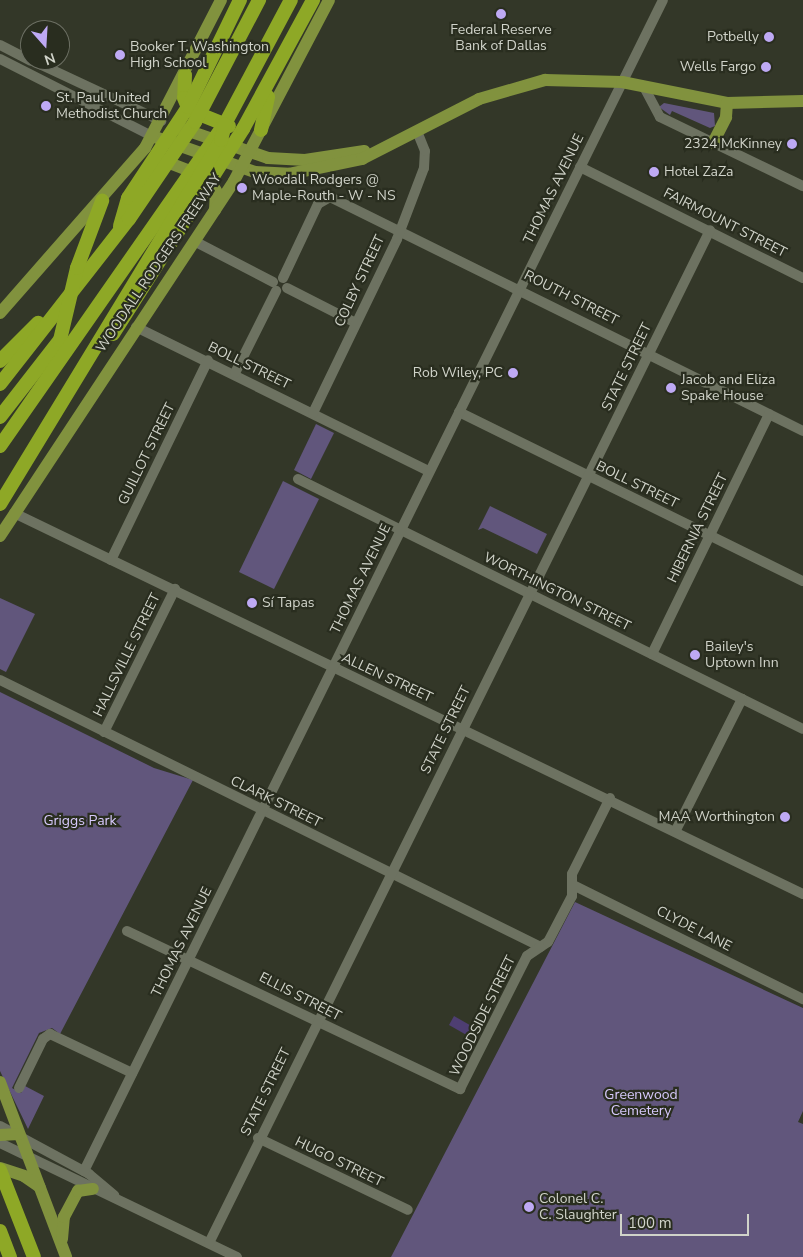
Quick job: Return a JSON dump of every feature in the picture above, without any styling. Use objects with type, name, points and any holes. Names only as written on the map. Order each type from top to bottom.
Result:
[{"type":"highway","points":[[118,232],[128,198],[188,107],[240,0]]},
{"type":"highway","points":[[0,384],[129,219],[195,122],[258,0]]},
{"type":"highway","points":[[0,446],[226,122],[252,78],[291,0]]},
{"type":"highway","points":[[261,130],[264,107],[313,0]]},
{"type":"highway","points":[[82,369],[112,335],[174,244],[267,88],[313,0]]},
{"type":"highway","points":[[185,75],[184,98],[189,110],[220,125],[246,126],[264,107]]},
{"type":"highway","points":[[0,504],[221,140],[226,122]]},
{"type":"highway","points":[[0,417],[60,340],[67,325],[76,268],[102,201]]},
{"type":"highway","points":[[0,361],[129,219]]},
{"type":"highway","points":[[0,1169],[34,1257]]},
{"type":"highway","points":[[0,1231],[10,1257]]},
{"type":"main road","points":[[0,313],[122,178],[152,136],[185,75],[221,0]]},
{"type":"main road","name":"WOODALL RODGERS FREEWAY","points":[[0,536],[242,167],[329,0]]},
{"type":"main road","points":[[152,136],[242,167],[271,174],[312,171],[362,159],[479,99],[522,84],[575,78],[622,82],[727,103],[803,101]]},
{"type":"main road","points":[[713,143],[726,116],[727,103]]},
{"type":"main road","points":[[161,121],[249,152],[305,160],[386,147]]},
{"type":"main road","points":[[122,178],[143,162],[165,159],[208,178],[216,191],[215,210]]},
{"type":"main road","points":[[0,1082],[6,1135],[28,1156],[65,1253]]},
{"type":"main road","points":[[0,1169],[28,1178],[40,1188]]},
{"type":"main road","points":[[65,1253],[64,1217],[78,1191],[93,1189]]},
{"type":"street","name":"THOMAS AVENUE","points":[[84,1170],[663,0]]},
{"type":"street","points":[[0,44],[20,55]]},
{"type":"street","points":[[0,59],[152,136]]},
{"type":"street","points":[[51,70],[161,121]]},
{"type":"street","points":[[644,87],[660,117],[803,186]]},
{"type":"street","name":"COLBY STREET","points":[[313,413],[399,229],[426,159],[417,131]]},
{"type":"street","name":"FAIRMOUNT STREET","points":[[580,167],[710,230],[803,278]]},
{"type":"street","name":"ROUTH STREET","points":[[277,284],[323,198],[330,197],[399,229],[803,431]]},
{"type":"street","name":"STATE STREET","points":[[209,1243],[258,1138],[710,230]]},
{"type":"street","points":[[194,241],[356,323]]},
{"type":"street","points":[[235,373],[277,284]]},
{"type":"street","name":"BOLL STREET","points":[[136,327],[235,373],[430,471]]},
{"type":"street","name":"GUILLOT STREET","points":[[111,560],[208,360]]},
{"type":"street","name":"BOLL STREET","points":[[459,412],[803,581]]},
{"type":"street","name":"HIBERNIA STREET","points":[[652,654],[769,414]]},
{"type":"street","name":"WORTHINGTON STREET","points":[[298,479],[803,729]]},
{"type":"street","name":"ALLEN STREET","points":[[14,513],[174,589],[333,668],[610,798],[803,894]]},
{"type":"street","name":"HALLSVILLE STREET","points":[[104,732],[174,589]]},
{"type":"street","name":"CLARK STREET","points":[[0,680],[541,947]]},
{"type":"street","points":[[676,830],[742,699]]},
{"type":"street","name":"WOODSIDE STREET","points":[[460,1089],[528,956],[541,947],[572,896],[572,874],[610,798]]},
{"type":"street","name":"CLYDE LANE","points":[[573,885],[803,999]]},
{"type":"street","name":"ELLIS STREET","points":[[127,932],[188,959],[460,1089]]},
{"type":"street","points":[[19,1088],[48,1034],[132,1073]]},
{"type":"street","points":[[6,1135],[84,1170],[114,1196]]},
{"type":"street","name":"HUGO STREET","points":[[258,1138],[408,1210]]},
{"type":"street","points":[[28,1156],[237,1257]]},
{"type":"green space","points":[[664,103],[714,113],[715,126],[710,128],[672,111],[670,115],[659,107]]},
{"type":"green space","points":[[316,424],[334,433],[311,479],[294,470]]},
{"type":"green space","points":[[283,481],[319,499],[274,589],[239,572]]},
{"type":"green space","points":[[490,506],[547,534],[537,554],[483,528],[478,530]]},
{"type":"green space","points":[[0,598],[35,614],[6,672],[0,669]]},
{"type":"green space","name":"Griggs Park","points":[[0,692],[154,768],[193,780],[60,1034],[52,1028],[39,1033],[12,1088],[21,1093],[25,1086],[44,1096],[28,1129],[0,1071]]},
{"type":"green space","name":"Greenwood Cemetery","points":[[575,902],[803,1008],[803,1111],[798,1122],[803,1124],[803,1257],[391,1257]]},
{"type":"shaded area","points":[[454,1016],[475,1028],[470,1037],[449,1025]]},
{"type":"place","name":"Federal Reserve Bank of Dallas","points":[[501,14]]},
{"type":"place","name":"Potbelly","points":[[769,37]]},
{"type":"place","name":"Booker T. Washington High School","points":[[120,55]]},
{"type":"place","name":"Wells Fargo","points":[[766,67]]},
{"type":"place","name":"St. Paul United Methodist Church","points":[[46,106]]},
{"type":"place","name":"2324 McKinney","points":[[792,144]]},
{"type":"place","name":"Hotel ZaZa","points":[[654,172]]},
{"type":"place","name":"Woodall Rodgers @ Maple-Routh - W - NS","points":[[242,188]]},
{"type":"place","name":"Rob Wiley, PC","points":[[513,373]]},
{"type":"place","name":"Jacob and Eliza Spake House","points":[[671,388]]},
{"type":"place","name":"Sí Tapas","points":[[252,603]]},
{"type":"place","name":"Bailey's Uptown Inn","points":[[695,655]]},
{"type":"place","name":"MAA Worthington","points":[[785,817]]},
{"type":"place","name":"Colonel C. C. Slaughter","points":[[529,1207]]}]
